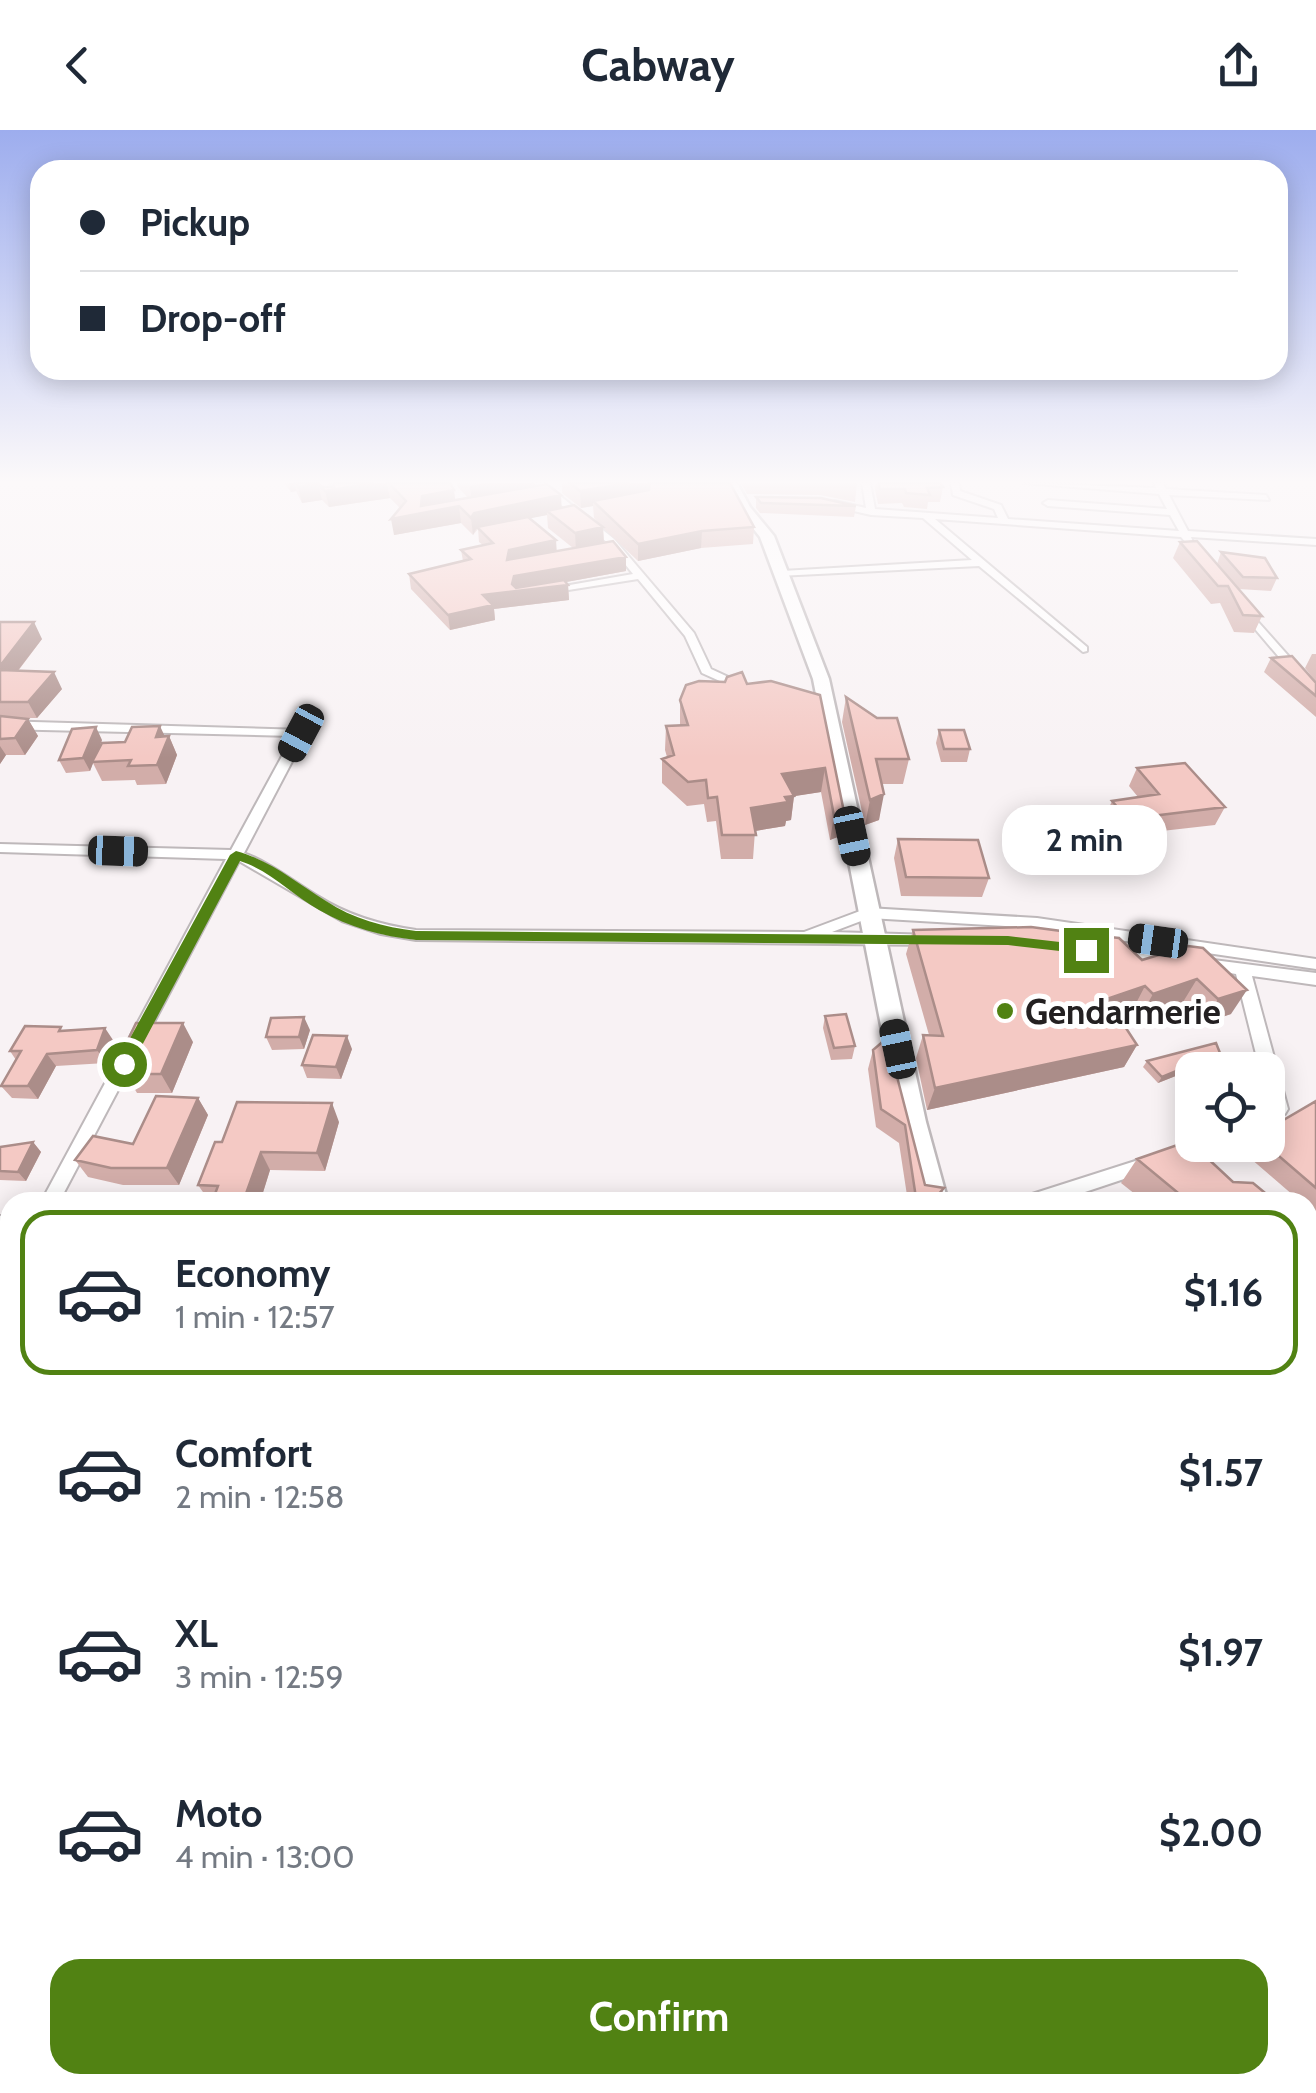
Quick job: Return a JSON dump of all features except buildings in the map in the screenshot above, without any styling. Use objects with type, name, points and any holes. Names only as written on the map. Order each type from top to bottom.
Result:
[{"type":"main road","points":[[782,575],[811,645],[821,711],[932,1192]]},
{"type":"street","points":[[992,575],[1083,649]]},
{"type":"street","points":[[538,594],[640,576],[690,635],[706,671],[755,694]]},
{"type":"street","points":[[1240,604],[1316,694]]},
{"type":"street","points":[[0,725],[301,733],[55,1192]]},
{"type":"street","points":[[0,848],[236,855],[266,865],[324,907],[378,930],[416,935],[951,940]]},
{"type":"street","points":[[806,937],[868,913],[1037,923],[1316,964]]},
{"type":"street","points":[[1028,943],[1316,979]]},
{"type":"street","points":[[1242,968],[1264,1052]]},
{"type":"street","points":[[1062,1192],[1175,1155]]},
{"type":"place","name":"Gendarmerie","points":[[1005,1011]]},
{"type":"route","points":[[124,1064],[236,855],[266,865],[324,907],[378,930],[416,935],[1008,940],[1086,950]]}]
